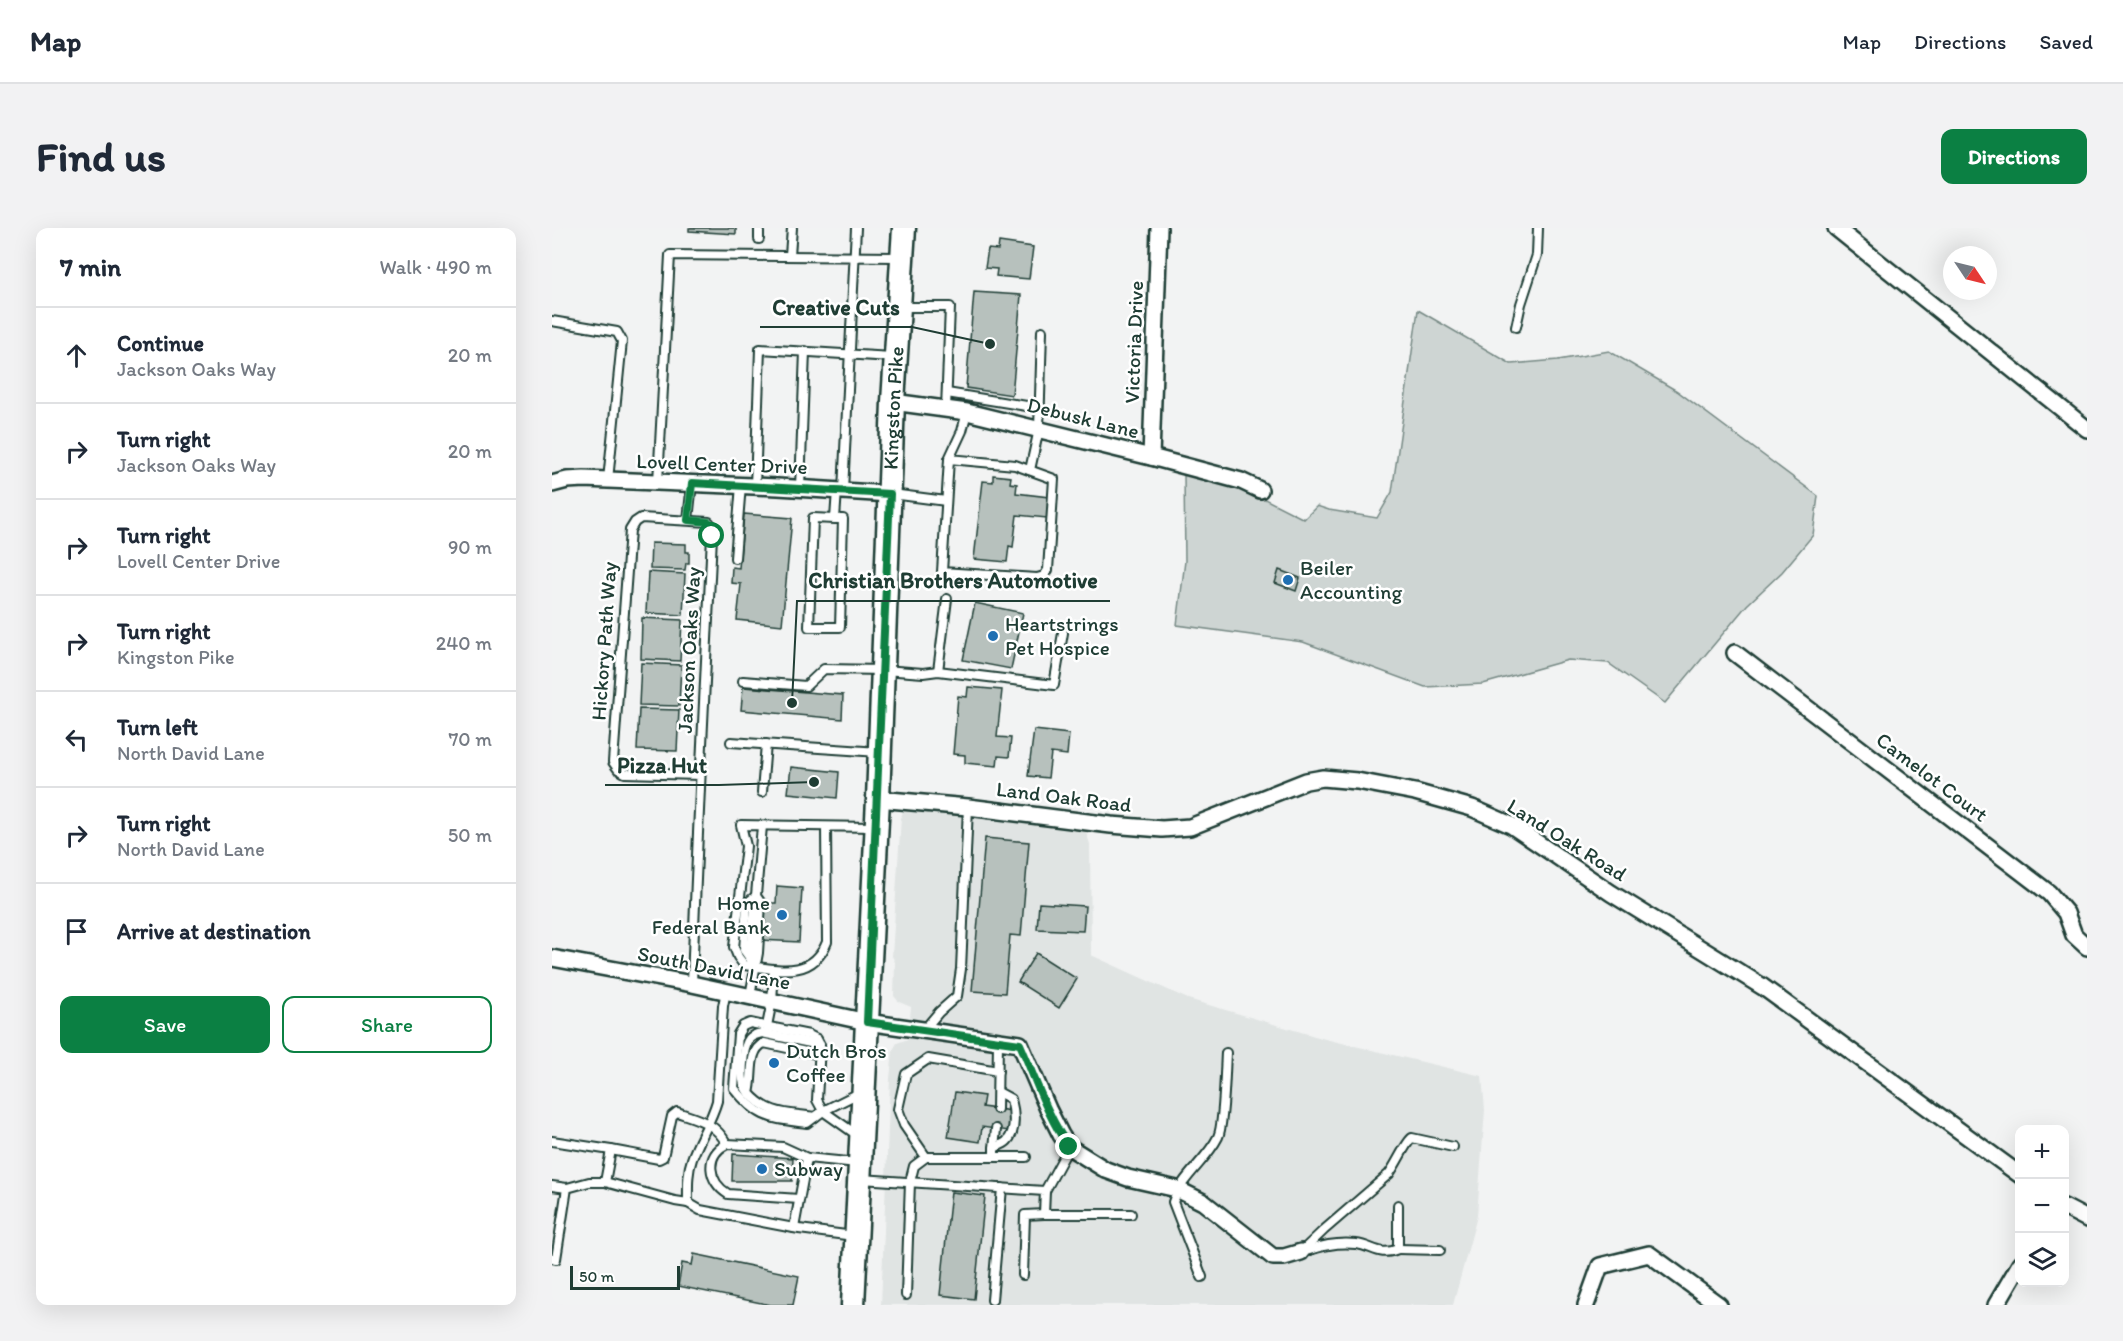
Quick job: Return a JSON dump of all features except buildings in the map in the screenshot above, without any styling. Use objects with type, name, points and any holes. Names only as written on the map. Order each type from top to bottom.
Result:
[{"type":"main road","name":"Kingston Pike","points":[[853,1305],[884,670],[893,402],[904,228]]},
{"type":"street","name":"Victoria Drive","points":[[1151,457],[1159,228]]},
{"type":"street","points":[[1836,228],[2087,429]]},
{"type":"street","name":"Debusk Lane","points":[[893,402],[967,412],[1039,429],[1241,481],[1260,490]]},
{"type":"street","name":"Lovell Center Drive","points":[[552,484],[575,479],[890,494]]},
{"type":"street","name":"Camelot Court","points":[[1736,653],[2049,893],[2066,912],[2074,935],[2087,947]]},
{"type":"street","name":"Land Oak Road","points":[[878,799],[1162,829],[1190,827],[1306,781],[1323,778],[1358,781],[1415,792],[1472,808],[1511,825],[1611,893],[1763,987],[2015,1172]]},
{"type":"street","name":"South David Lane","points":[[552,958],[692,984],[867,1022],[1020,1044],[1052,1118],[1069,1147]]},
{"type":"street","points":[[1069,1147],[1106,1170],[1128,1178],[1177,1189],[1203,1202],[1273,1257],[1284,1257],[1302,1252]]},
{"type":"street","points":[[2069,1210],[2087,1219]]},
{"type":"street","points":[[1586,1305],[1600,1266],[1649,1254],[1719,1305]]},
{"type":"street","points":[[1996,1305],[2015,1271]]},
{"type":"lane","points":[[759,228],[759,239]]},
{"type":"lane","points":[[790,255],[792,228]]},
{"type":"lane","points":[[835,519],[840,491],[850,353],[856,228]]},
{"type":"lane","points":[[1516,327],[1537,255],[1538,228]]},
{"type":"lane","points":[[658,482],[670,255],[903,257]]},
{"type":"lane","points":[[900,307],[950,307],[946,409]]},
{"type":"lane","points":[[552,321],[617,332],[622,341],[608,480]]},
{"type":"lane","points":[[1030,470],[1039,429],[1042,331]]},
{"type":"lane","points":[[735,558],[748,486],[760,349],[897,357]]},
{"type":"lane","points":[[800,488],[805,351]]},
{"type":"lane","points":[[946,393],[1039,408]]},
{"type":"lane","points":[[949,459],[1015,465],[1054,478],[1048,570],[1044,576],[1037,578],[942,572],[949,459],[962,431],[967,412]]},
{"type":"lane","points":[[688,520],[692,483]]},
{"type":"lane","points":[[890,494],[946,501]]},
{"type":"lane","name":"Hickory Path Way","points":[[688,520],[641,518],[630,530],[613,762],[625,773],[700,775]]},
{"type":"lane","points":[[813,519],[835,519],[843,519],[840,627],[809,627],[813,519]]},
{"type":"lane","name":"Jackson Oaks Way","points":[[688,520],[709,522],[712,526],[692,984]]},
{"type":"lane","points":[[938,671],[947,599]]},
{"type":"lane","points":[[743,681],[806,686],[824,669],[923,673],[938,671],[1054,685],[1063,633]]},
{"type":"lane","points":[[731,742],[880,752]]},
{"type":"lane","points":[[762,792],[766,744]]},
{"type":"lane","points":[[922,1031],[939,1011],[957,996],[961,969],[968,807]]},
{"type":"lane","points":[[826,827],[827,942],[818,957],[802,968],[774,970],[744,964],[734,947],[746,846],[741,825],[877,827]]},
{"type":"lane","points":[[750,996],[754,966],[759,953],[761,903],[756,896],[762,826]]},
{"type":"lane","points":[[754,966],[744,950],[747,903],[756,896]]},
{"type":"lane","points":[[767,1026],[772,1001],[774,970]]},
{"type":"lane","points":[[688,1203],[688,1176],[692,1159],[717,1101],[726,991]]},
{"type":"lane","points":[[861,1138],[823,1111],[817,1100],[820,1045],[817,1039],[809,1035],[750,1023],[743,1026],[738,1034],[734,1088],[747,1104],[765,1116],[807,1123],[823,1111],[864,1092]]},
{"type":"lane","points":[[815,1117],[772,1111],[756,1102],[744,1085],[744,1052],[747,1041],[754,1035],[762,1033],[820,1045]]},
{"type":"lane","points":[[997,1109],[998,1041]]},
{"type":"lane","points":[[749,1093],[753,1082],[753,1054],[757,1046],[764,1043],[820,1055]]},
{"type":"lane","points":[[1202,1277],[1173,1202],[1177,1189],[1212,1148],[1220,1134],[1226,1053]]},
{"type":"lane","points":[[926,1157],[904,1125],[898,1109],[906,1074],[928,1059],[998,1071]]},
{"type":"lane","points":[[994,1152],[1007,1141],[1012,1132],[1014,1112],[1011,1099],[998,1092]]},
{"type":"lane","points":[[552,1140],[659,1159],[663,1156],[672,1116],[676,1112],[709,1122],[722,1135],[727,1144]]},
{"type":"lane","points":[[994,1152],[996,1129]]},
{"type":"lane","points":[[1302,1252],[1389,1174],[1398,1164],[1407,1141],[1412,1138],[1453,1147]]},
{"type":"lane","points":[[799,1200],[728,1194],[721,1189],[712,1176],[711,1160],[720,1147],[727,1144],[783,1147],[807,1158],[910,1182],[1045,1191]]},
{"type":"lane","points":[[1044,1214],[1045,1191],[1069,1147]]},
{"type":"lane","points":[[605,1182],[611,1150]]},
{"type":"lane","points":[[906,1295],[910,1182],[914,1166],[926,1157],[994,1152],[1026,1157]]},
{"type":"lane","points":[[794,1228],[807,1158]]},
{"type":"lane","points":[[552,1186],[567,1188],[589,1182],[605,1182],[688,1203],[700,1210],[794,1228],[856,1236]]},
{"type":"lane","points":[[554,1259],[567,1188]]},
{"type":"lane","points":[[992,1300],[1002,1188]]},
{"type":"lane","points":[[1398,1205],[1398,1249]]},
{"type":"lane","points":[[1023,1275],[1025,1215],[1131,1214]]},
{"type":"lane","points":[[1302,1252],[1332,1243],[1358,1244],[1382,1253],[1390,1253],[1398,1249],[1440,1250]]},
{"type":"shaded area","points":[[1418,310],[1511,364],[1558,360],[1609,351],[1677,391],[1818,496],[1813,535],[1782,572],[1747,605],[1665,703],[1608,663],[1568,660],[1483,684],[1425,687],[1303,642],[1177,625],[1185,561],[1184,474],[1249,491],[1304,519],[1317,506],[1377,518],[1392,492]]},
{"type":"shaded area","points":[[912,807],[1080,827],[1086,832],[1090,844],[1091,955],[1188,999],[1325,1039],[1482,1076],[1485,1110],[1477,1216],[1453,1305],[881,1305],[890,1079],[893,1050],[897,1043],[908,1039],[911,1007],[899,1002],[894,996],[895,962],[892,956],[901,817],[904,809]]},
{"type":"place","name":"Creative Cuts","points":[[990,344]]},
{"type":"place","name":"Beiler Accounting","points":[[1288,580]]},
{"type":"place","name":"Heartstrings Pet Hospice","points":[[993,636]]},
{"type":"place","name":"Christian Brothers Automotive","points":[[792,703]]},
{"type":"place","name":"Pizza Hut","points":[[814,782]]},
{"type":"place","name":"Home Federal Bank","points":[[782,915]]},
{"type":"place","name":"Dutch Bros Coffee","points":[[774,1063]]},
{"type":"place","name":"Subway","points":[[762,1169]]},
{"type":"route","points":[[712,536],[712,526],[709,522],[688,520],[692,483],[890,494],[867,1022],[1020,1044],[1048,1109],[1069,1147]]}]
